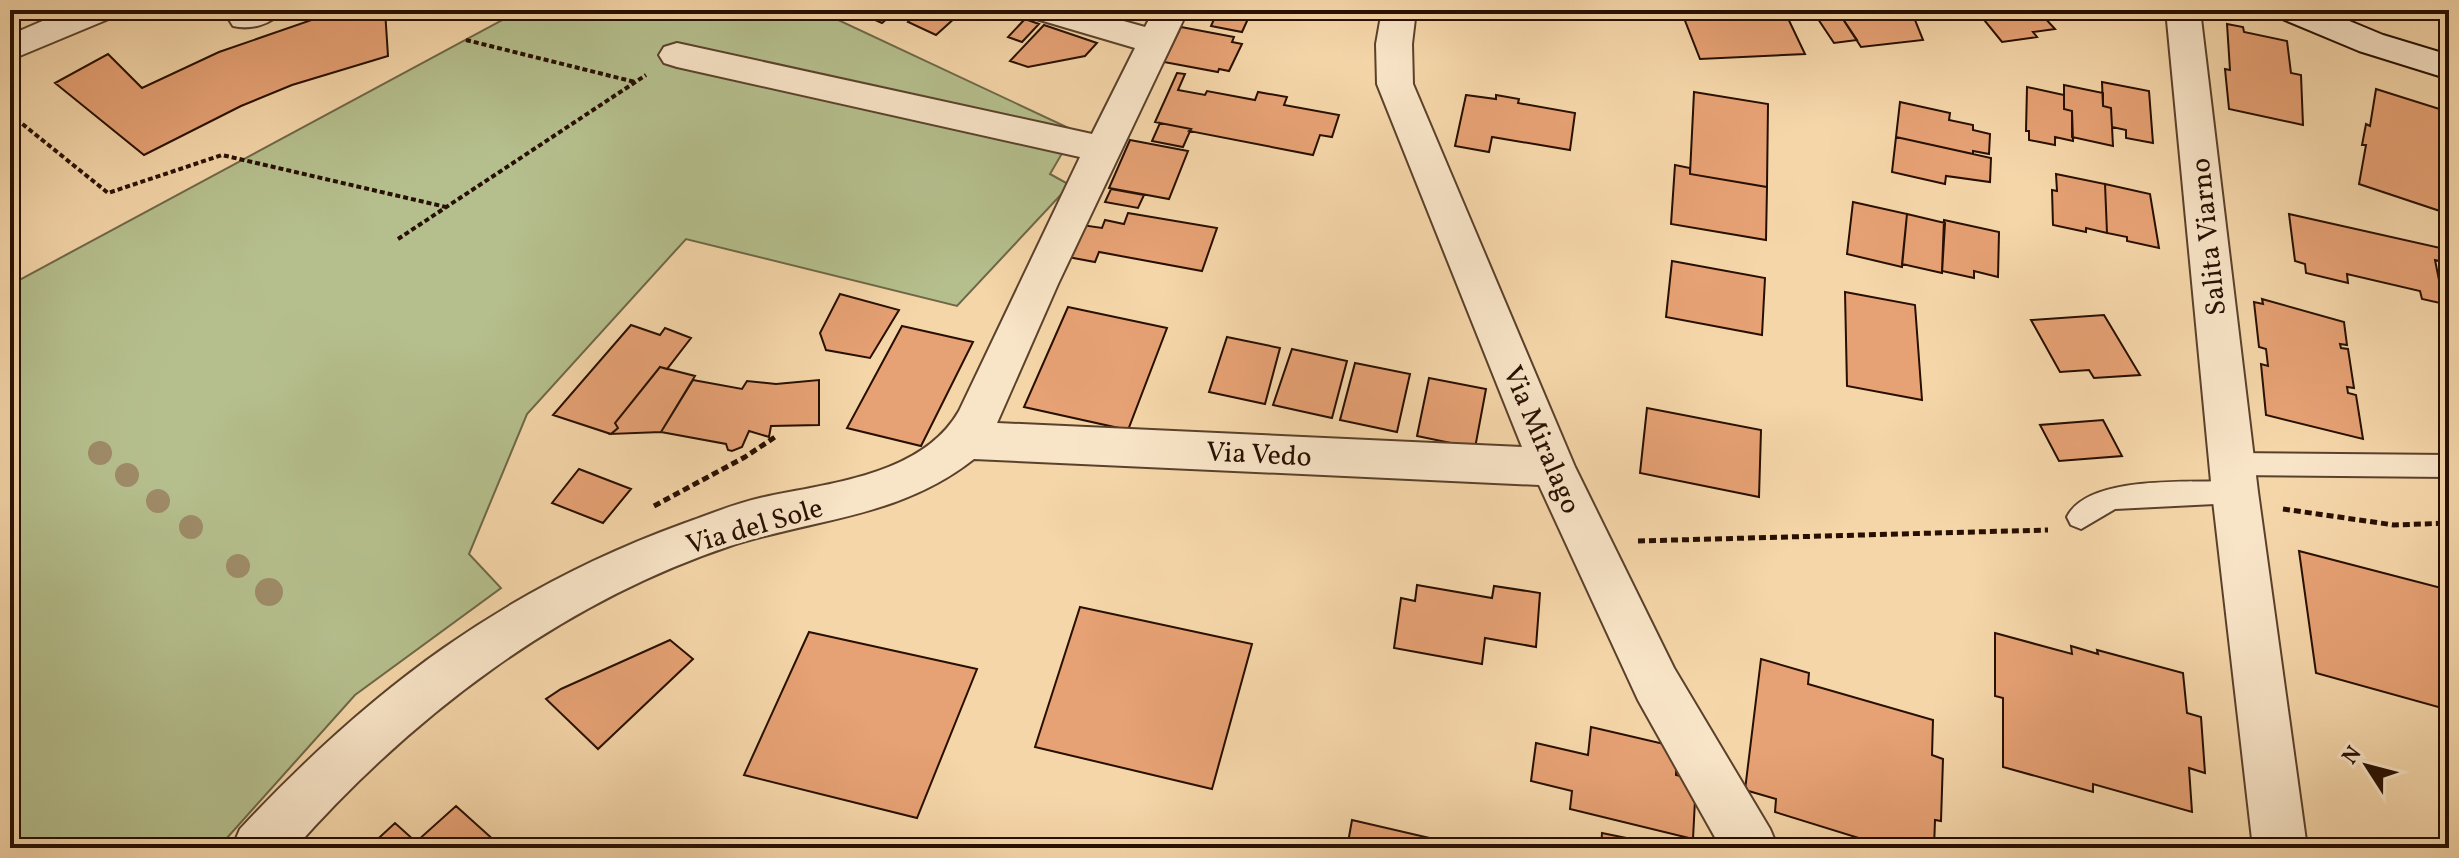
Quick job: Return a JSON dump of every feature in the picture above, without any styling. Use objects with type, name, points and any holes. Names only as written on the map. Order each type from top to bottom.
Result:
[{"type":"street","points":[[10,48],[99,10]]},
{"type":"street","name":"Via del Sole","points":[[259,848],[298,802],[380,723],[456,663],[520,620],[613,573],[727,527],[875,493],[898,484],[920,475],[966,440],[1163,26],[1045,10]]},
{"type":"street","name":"Via Miralago","points":[[1399,10],[1394,44],[1395,84],[1553,467],[1656,684],[1751,848]]},
{"type":"street","name":"Salita Viarno","points":[[2183,10],[2234,486],[2280,848]]},
{"type":"street","points":[[2292,10],[2371,43],[2449,67]]},
{"type":"street","points":[[677,55],[1102,149]]},
{"type":"street","name":"Via Vedo","points":[[966,440],[1553,467]]},
{"type":"lane","points":[[2081,517],[2110,498],[2449,466]]},
{"type":"path","points":[[466,40],[636,82]]},
{"type":"path","points":[[398,239],[677,55]]},
{"type":"path","points":[[10,114],[108,193],[222,155],[446,207]]},
{"type":"path","points":[[648,509],[745,457],[775,437]]},
{"type":"path","points":[[2234,486],[2394,525],[2449,523]]},
{"type":"path","points":[[1589,542],[2062,529],[2081,517]]},
{"type":"green space","points":[[521,10],[817,10],[1075,131],[1050,174],[1070,185],[957,306],[686,239],[527,414],[469,554],[501,588],[355,695],[218,848],[10,848],[10,285]]},
{"type":"building","points":[[331,10],[385,10],[388,56],[292,85],[241,106],[144,155],[55,83],[108,54],[142,88],[219,52],[332,13]]},
{"type":"building","points":[[870,10],[897,10],[882,23],[864,15]]},
{"type":"building","points":[[896,10],[959,10],[952,15],[956,17],[936,35],[908,22],[912,18]]},
{"type":"building","points":[[1218,10],[1252,10],[1242,32],[1211,26]]},
{"type":"building","points":[[1784,10],[1805,54],[1700,59],[1682,13]]},
{"type":"building","points":[[1812,10],[1837,10],[1857,40],[1834,43]]},
{"type":"building","points":[[1837,10],[1911,10],[1923,40],[1861,47]]},
{"type":"building","points":[[1976,10],[2084,10],[2043,16],[2055,29],[2033,32],[2037,37],[2002,42]]},
{"type":"building","points":[[2108,10],[2152,10],[2152,19]]},
{"type":"building","points":[[1025,19],[1039,24],[1022,42],[1008,37]]},
{"type":"building","points":[[2227,24],[2243,27],[2244,32],[2287,41],[2291,73],[2301,75],[2303,125],[2229,109],[2225,69],[2230,70]]},
{"type":"building","points":[[1044,25],[1097,43],[1085,56],[1028,67],[1010,61]]},
{"type":"building","points":[[1181,27],[1234,37],[1232,42],[1242,44],[1229,71],[1219,69],[1218,72],[1164,62]]},
{"type":"building","points":[[1177,73],[1185,74],[1178,90],[1205,95],[1207,91],[1255,100],[1258,92],[1287,97],[1284,105],[1339,115],[1332,137],[1320,135],[1313,155],[1155,122]]},
{"type":"building","points":[[2102,82],[2149,91],[2153,143],[2126,138],[2126,130],[2112,127],[2111,108],[2103,106]]},
{"type":"building","points":[[2064,85],[2103,93],[2103,106],[2111,108],[2113,146],[2072,137],[2072,111],[2064,109]]},
{"type":"building","points":[[2027,87],[2064,95],[2064,109],[2072,111],[2073,141],[2055,137],[2055,145],[2029,140],[2029,131],[2026,131]]},
{"type":"building","points":[[2376,89],[2449,112],[2449,214],[2359,184],[2366,145],[2362,145],[2366,124],[2370,126]]},
{"type":"building","points":[[1694,92],[1768,104],[1767,187],[1690,174]]},
{"type":"building","points":[[1466,95],[1496,99],[1496,95],[1519,99],[1518,103],[1575,113],[1570,150],[1492,137],[1489,152],[1455,146]]},
{"type":"building","points":[[1900,102],[1950,113],[1949,120],[1973,125],[1973,130],[1990,134],[1989,154],[1973,151],[1973,154],[1896,137]]},
{"type":"building","points":[[1160,123],[1191,129],[1183,147],[1152,141]]},
{"type":"building","points":[[1896,137],[1991,158],[1990,182],[1946,176],[1945,184],[1892,172]]},
{"type":"building","points":[[1130,140],[1188,151],[1169,199],[1109,188]]},
{"type":"building","points":[[1675,165],[1690,168],[1690,174],[1767,187],[1766,240],[1671,224]]},
{"type":"building","points":[[2056,174],[2105,184],[2107,233],[2053,225],[2052,190],[2057,191]]},
{"type":"building","points":[[2105,184],[2150,194],[2159,248],[2107,233]]},
{"type":"building","points":[[1111,189],[1144,195],[1138,208],[1105,202]]},
{"type":"building","points":[[1853,202],[1907,214],[1902,267],[1847,254]]},
{"type":"building","points":[[1128,213],[1217,228],[1202,271],[1099,252],[1095,262],[1068,257],[1082,225],[1102,228],[1105,220],[1124,224]]},
{"type":"building","points":[[1907,214],[1945,223],[1942,273],[1902,264]]},
{"type":"building","points":[[2289,214],[2445,249],[2448,263],[2435,260],[2439,280],[2449,283],[2449,305],[2422,299],[2420,291],[2347,274],[2348,283],[2306,273],[2305,264],[2295,261]]},
{"type":"building","points":[[1944,220],[1999,232],[1998,277],[1974,271],[1974,278],[1942,271]]},
{"type":"building","points":[[1672,261],[1765,278],[1762,335],[1666,317]]},
{"type":"building","points":[[1845,292],[1915,305],[1922,400],[1847,386]]},
{"type":"building","points":[[840,294],[899,310],[870,358],[826,350],[820,333]]},
{"type":"building","points":[[2262,299],[2344,322],[2347,345],[2340,344],[2341,348],[2348,349],[2354,388],[2347,387],[2348,393],[2356,395],[2363,439],[2266,415],[2261,364],[2268,366],[2266,349],[2259,347],[2254,302],[2263,304]]},
{"type":"building","points":[[1068,307],[1167,328],[1128,430],[1024,407]]},
{"type":"building","points":[[2104,315],[2140,375],[2094,378],[2089,370],[2060,372],[2031,320]]},
{"type":"building","points":[[631,325],[660,335],[665,328],[691,338],[667,369],[660,367],[615,423],[618,428],[611,434],[553,415]]},
{"type":"building","points":[[902,326],[973,342],[921,446],[847,428]]},
{"type":"building","points":[[1227,337],[1280,348],[1265,404],[1209,392]]},
{"type":"building","points":[[1292,349],[1347,361],[1332,418],[1273,405]]},
{"type":"building","points":[[1355,363],[1410,374],[1397,432],[1340,420]]},
{"type":"building","points":[[660,367],[695,376],[661,432],[611,434],[618,428],[615,423]]},
{"type":"building","points":[[1429,378],[1486,389],[1475,448],[1417,436]]},
{"type":"building","points":[[693,380],[742,389],[747,381],[776,384],[819,380],[819,425],[771,426],[769,437],[749,431],[742,447],[732,451],[726,444],[661,432]]},
{"type":"building","points":[[1647,408],[1761,430],[1759,497],[1640,473]]},
{"type":"building","points":[[2103,420],[2122,456],[2059,461],[2040,425]]},
{"type":"building","points":[[579,469],[631,489],[603,523],[552,503]]},
{"type":"building","points":[[2299,551],[2449,590],[2449,710],[2316,673]]},
{"type":"building","points":[[1417,585],[1492,598],[1494,586],[1540,593],[1536,647],[1485,638],[1482,664],[1394,648],[1401,598],[1415,601]]},
{"type":"building","points":[[1080,607],[1252,644],[1212,789],[1035,747]]},
{"type":"building","points":[[809,632],[977,669],[917,818],[744,775]]},
{"type":"building","points":[[1995,633],[2072,654],[2071,646],[2098,654],[2097,650],[2183,673],[2187,713],[2201,717],[2205,773],[2189,768],[2192,812],[2093,784],[2093,792],[2003,767],[2003,698],[1995,696]]},
{"type":"building","points":[[670,640],[693,659],[598,749],[546,699],[561,689]]},
{"type":"building","points":[[1761,659],[1809,673],[1808,684],[1933,720],[1932,755],[1943,759],[1941,821],[1935,820],[1934,848],[1891,848],[1775,812],[1776,799],[1745,790]]},
{"type":"building","points":[[1591,727],[1677,747],[1676,775],[1696,780],[1693,839],[1570,809],[1572,791],[1531,781],[1536,743],[1588,755]]},
{"type":"building","points":[[456,806],[496,842],[490,848],[368,848],[395,823],[416,842]]},
{"type":"building","points":[[1352,820],[1460,845],[1460,848],[1347,848]]},
{"type":"building","points":[[1602,833],[1675,848],[1601,848]]}]
